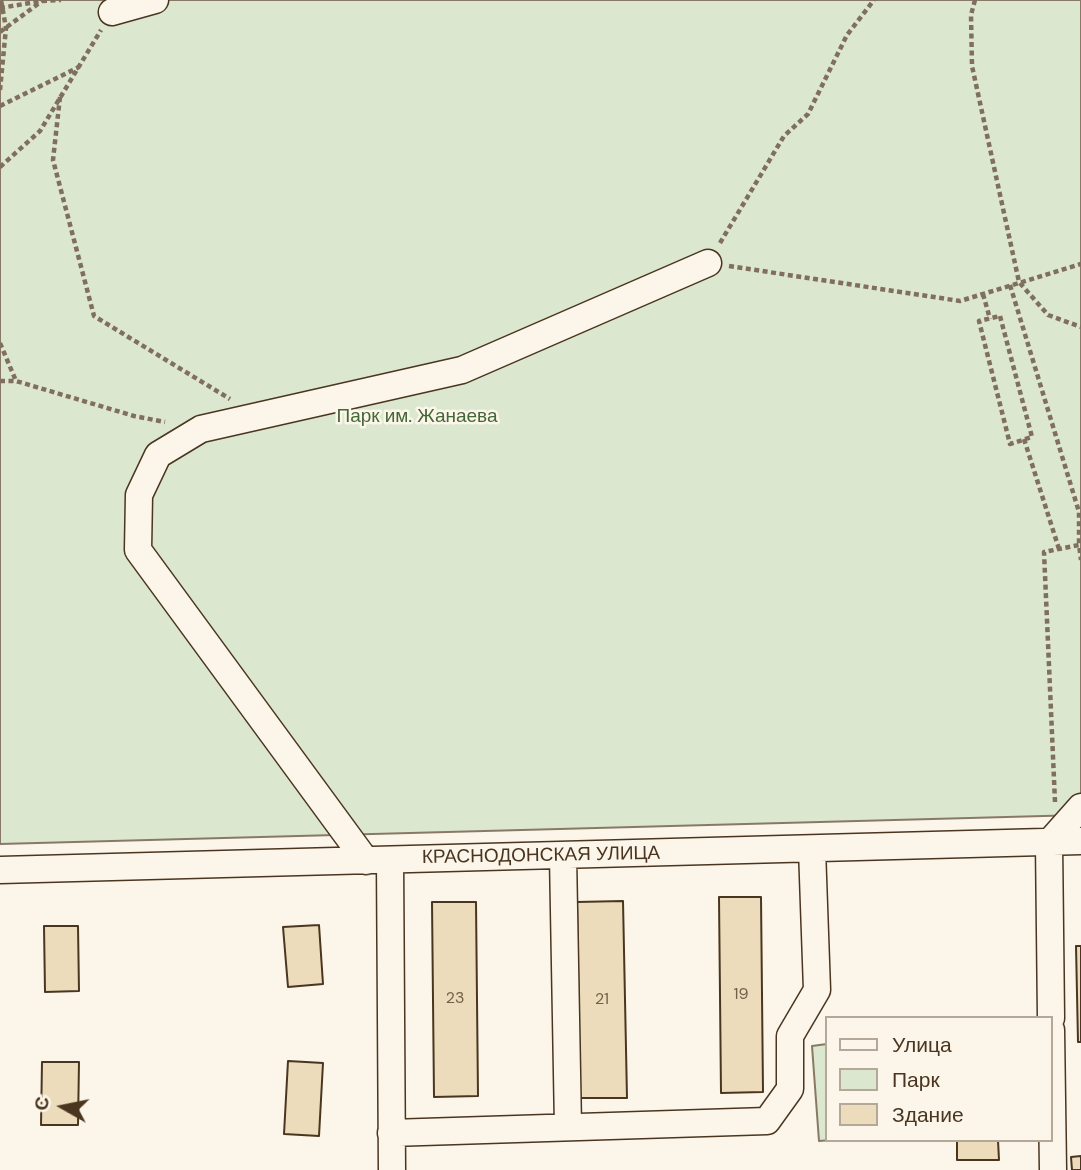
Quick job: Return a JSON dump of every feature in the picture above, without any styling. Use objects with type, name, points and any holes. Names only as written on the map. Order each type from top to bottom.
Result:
[{"type":"street","points":[[112,12],[155,0]]},
{"type":"street","points":[[391,1170],[378,860],[138,550],[139,495],[158,455],[201,429],[462,370],[708,263]]},
{"type":"street","points":[[1051,1016],[1062,840],[1081,807]]},
{"type":"street","name":"КРАСНОДОНСКАЯ УЛИЦА","points":[[0,870],[1062,840]]},
{"type":"street","points":[[391,1133],[767,1121],[790,1089],[790,1036],[817,990],[812,849]]},
{"type":"street","points":[[563,856],[568,1127]]},
{"type":"street","points":[[1053,1142],[1053,1170]]},
{"type":"path","points":[[0,90],[3,30],[1,0]]},
{"type":"path","points":[[1,8],[61,0]]},
{"type":"path","points":[[874,0],[847,35],[808,114],[784,136],[708,263],[960,301],[1081,264]]},
{"type":"path","points":[[975,0],[971,15],[972,66],[1020,282],[1048,315],[1081,327]]},
{"type":"path","points":[[3,30],[42,1]]},
{"type":"path","points":[[0,167],[40,131],[112,12]]},
{"type":"path","points":[[0,106],[79,66]]},
{"type":"path","points":[[60,97],[53,160],[94,316],[260,416]]},
{"type":"path","points":[[1010,285],[1079,512],[1081,560]]},
{"type":"path","points":[[983,293],[990,319]]},
{"type":"path","points":[[1000,316],[1032,437],[1010,444],[979,321],[990,319],[1000,316]]},
{"type":"path","points":[[0,343],[16,381]]},
{"type":"path","points":[[0,381],[16,381],[134,416],[201,429]]},
{"type":"path","points":[[1024,439],[1059,549]]},
{"type":"path","points":[[1062,840],[1044,552],[1079,545]]},
{"type":"green space","name":"Парк им. Жанаева","points":[[0,0],[1081,0],[1081,815],[0,844]]},
{"type":"green space","points":[[825,1044],[825,1141],[819,1141],[812,1046]]},
{"type":"building","points":[[719,897],[761,897],[763,1092],[721,1093]]},
{"type":"building","points":[[623,901],[627,1098],[580,1098],[577,902]]},
{"type":"building","points":[[432,902],[476,902],[478,1096],[434,1097]]},
{"type":"building","points":[[319,925],[323,984],[288,987],[283,927]]},
{"type":"building","points":[[44,926],[78,926],[79,991],[45,992]]},
{"type":"building","points":[[1076,946],[1081,946],[1081,1042],[1078,1042]]},
{"type":"building","points":[[288,1061],[323,1063],[319,1136],[284,1134]]},
{"type":"building","points":[[42,1062],[79,1062],[78,1125],[41,1125]]},
{"type":"building","points":[[957,1142],[998,1142],[999,1160],[957,1160]]},
{"type":"building","points":[[1081,1156],[1081,1170],[1072,1170],[1071,1157]]}]
